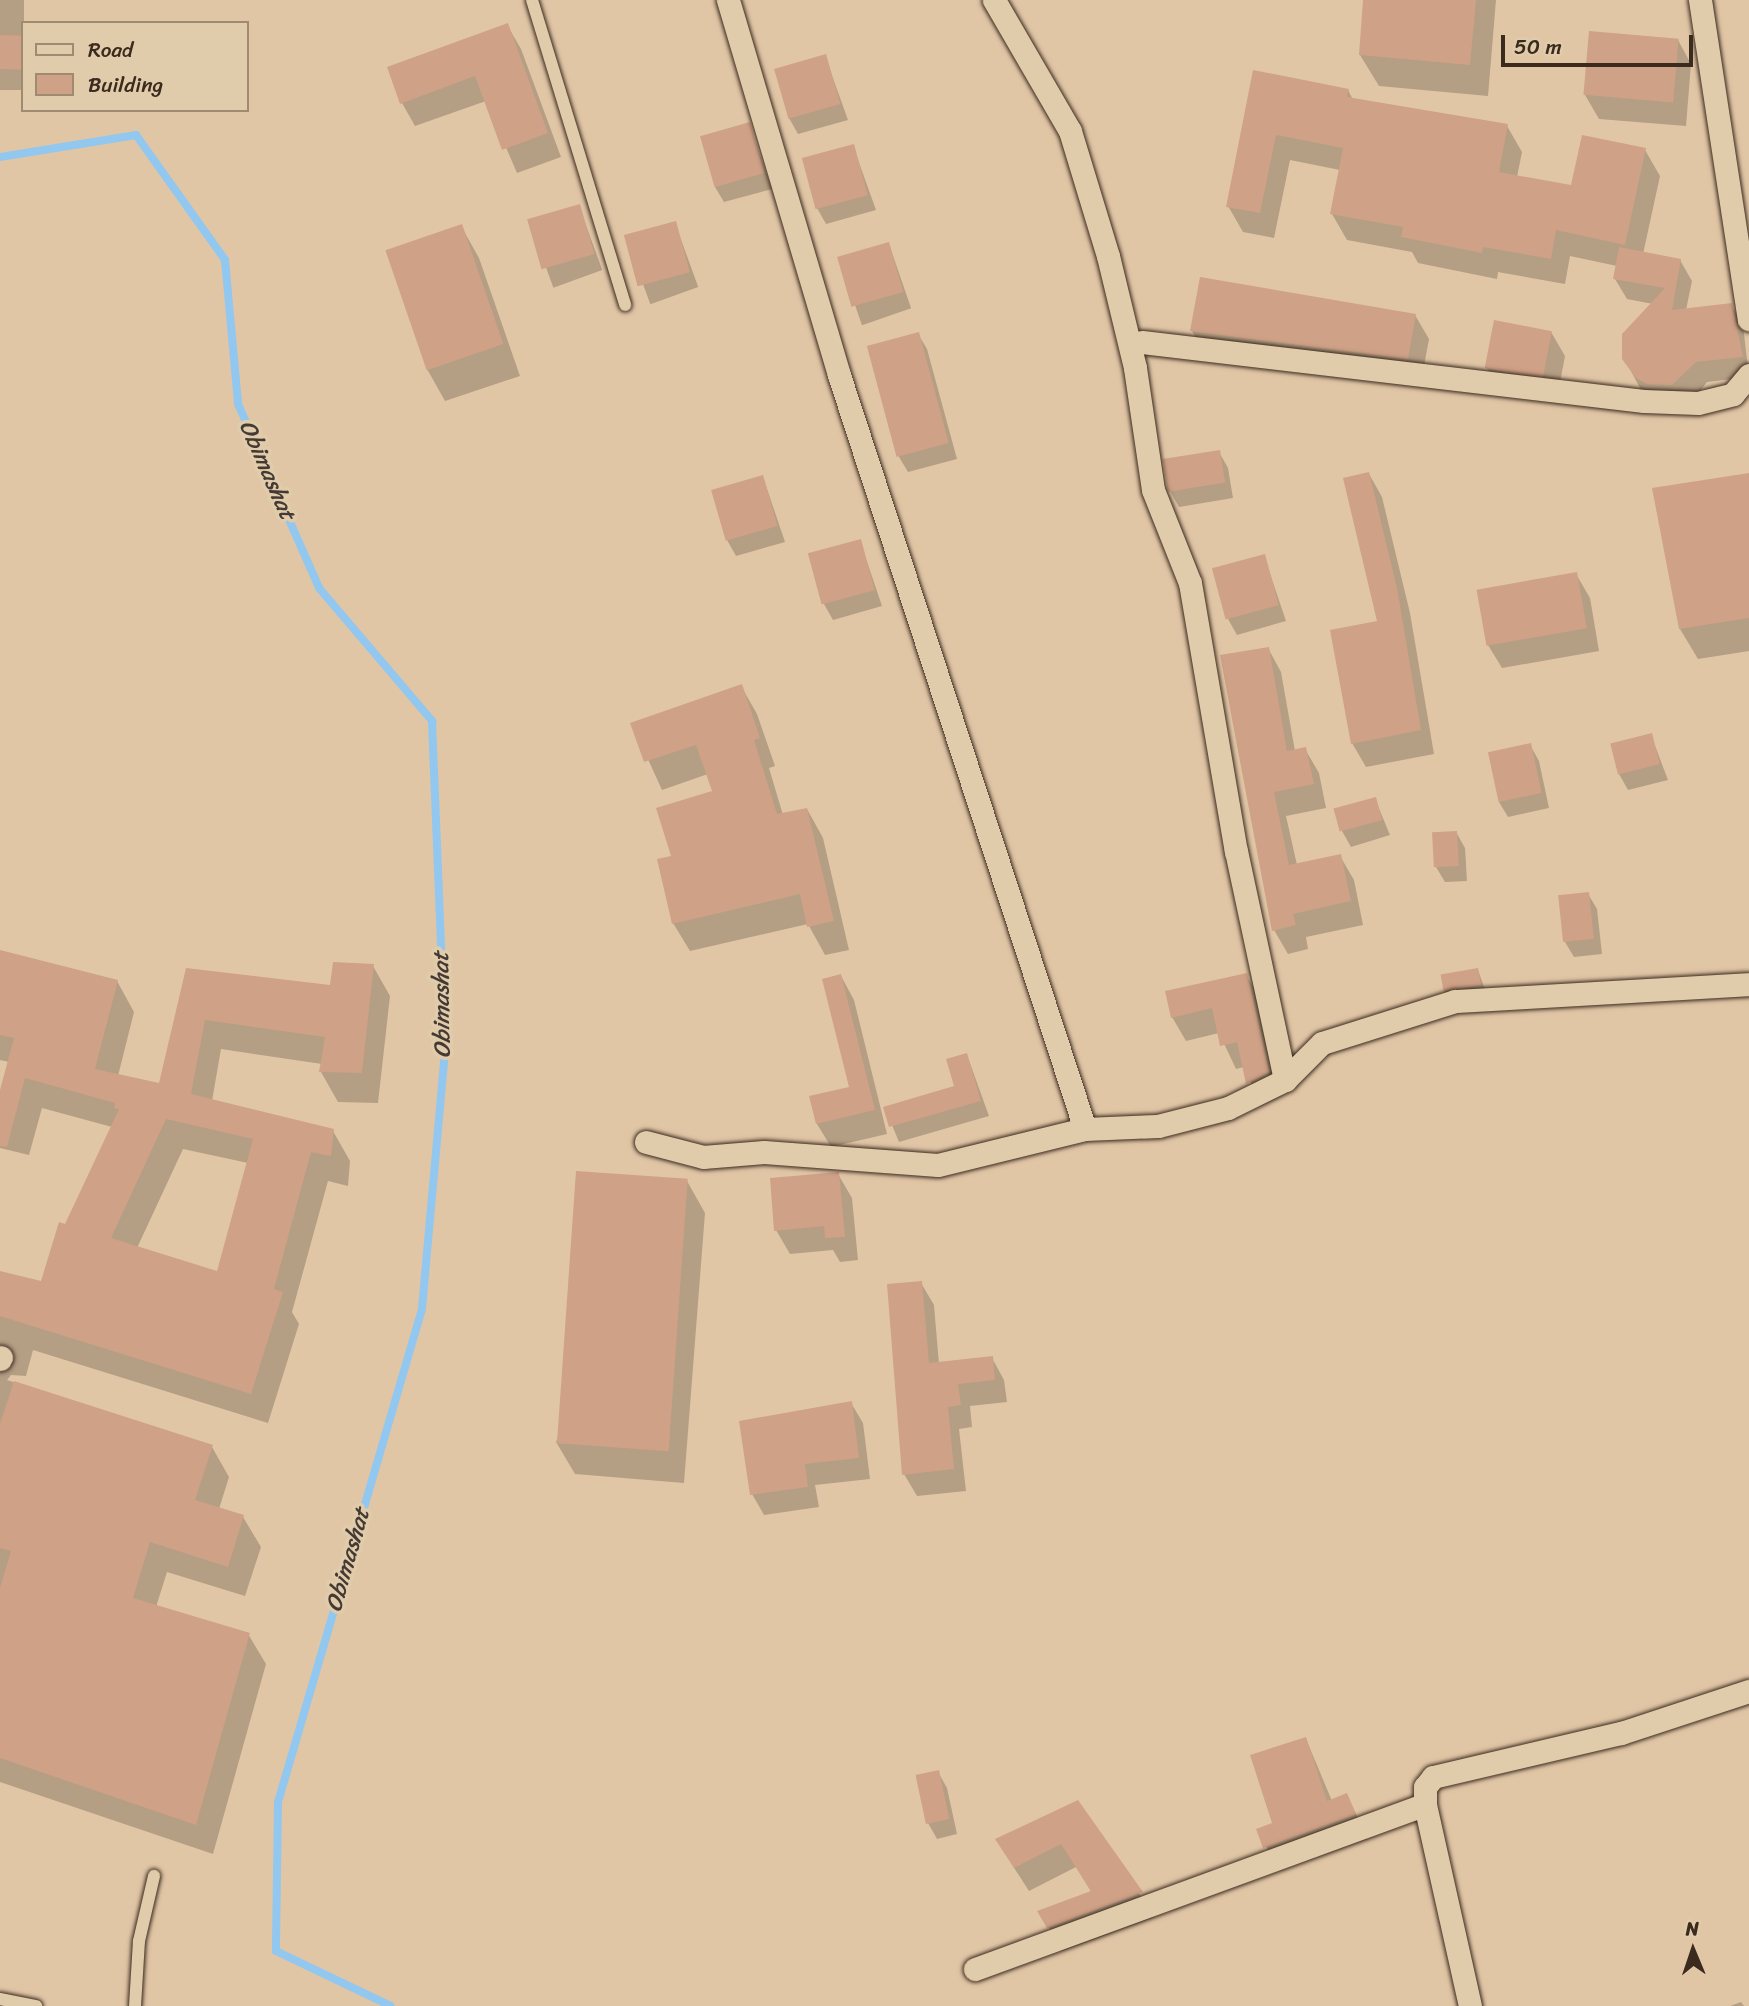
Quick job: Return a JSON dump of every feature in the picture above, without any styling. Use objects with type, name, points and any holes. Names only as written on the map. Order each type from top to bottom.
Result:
[{"type":"street","points":[[728,0],[839,375],[1085,1129]]},
{"type":"street","points":[[994,0],[1070,131],[1108,256],[1135,368],[1153,490],[1190,583],[1236,851],[1285,1080]]},
{"type":"street","points":[[1700,0],[1749,319]]},
{"type":"street","points":[[1142,342],[1644,401],[1698,403],[1733,394],[1749,375]]},
{"type":"street","points":[[646,1142],[703,1157],[764,1152],[939,1165],[1085,1129],[1170,1123],[1228,1108],[1285,1080],[1322,1043],[1455,1001],[1749,984]]},
{"type":"street","points":[[1470,2006],[1425,1804],[1425,1787],[1433,1777],[1621,1732],[1749,1691]]},
{"type":"street","points":[[975,1969],[1425,1804]]},
{"type":"lane","points":[[532,0],[625,305]]},
{"type":"lane","points":[[135,2006],[139,1941],[154,1876]]},
{"type":"lane","points":[[0,1999],[36,2006]]},
{"type":"building","points":[[1363,0],[1476,0],[1470,65],[1359,55]]},
{"type":"building","points":[[508,23],[548,133],[502,150],[475,76],[400,104],[387,67]]},
{"type":"building","points":[[1589,31],[1679,39],[1673,103],[1583,95]]},
{"type":"building","points":[[0,35],[21,36],[21,70],[0,69]]},
{"type":"building","points":[[826,54],[840,104],[788,119],[774,69]]},
{"type":"building","points":[[1253,70],[1349,89],[1347,97],[1508,124],[1499,172],[1571,185],[1582,135],[1646,148],[1625,245],[1556,230],[1551,259],[1483,247],[1482,253],[1401,237],[1403,227],[1330,214],[1343,148],[1276,135],[1260,213],[1226,207]]},
{"type":"building","points":[[750,122],[765,173],[715,187],[700,136]]},
{"type":"building","points":[[854,144],[868,195],[816,209],[802,158]]},
{"type":"building","points":[[580,204],[594,254],[541,269],[527,219]]},
{"type":"building","points":[[676,221],[690,272],[638,286],[624,235]]},
{"type":"building","points":[[462,224],[503,344],[427,370],[385,250]]},
{"type":"building","points":[[889,242],[903,292],[851,307],[837,257]]},
{"type":"building","points":[[1619,247],[1681,259],[1672,310],[1732,303],[1743,357],[1696,362],[1672,385],[1647,384],[1636,378],[1622,359],[1622,334],[1665,288],[1613,279]]},
{"type":"building","points":[[1200,277],[1416,314],[1408,359],[1190,331]]},
{"type":"building","points":[[1494,320],[1552,331],[1543,379],[1485,368]]},
{"type":"building","points":[[919,332],[949,443],[897,457],[867,346]]},
{"type":"building","points":[[1220,450],[1225,483],[1168,492],[1163,459]]},
{"type":"building","points":[[1369,472],[1397,588],[1421,730],[1351,744],[1330,630],[1377,621],[1343,478]]},
{"type":"building","points":[[1749,473],[1749,618],[1679,629],[1652,488]]},
{"type":"building","points":[[763,475],[778,526],[726,541],[711,490]]},
{"type":"building","points":[[861,539],[875,590],[822,604],[808,553]]},
{"type":"building","points":[[1265,554],[1279,605],[1226,619],[1212,568]]},
{"type":"building","points":[[1577,572],[1587,628],[1486,646],[1477,590]]},
{"type":"building","points":[[1269,647],[1287,751],[1306,747],[1314,784],[1274,792],[1289,865],[1341,854],[1351,901],[1293,914],[1296,925],[1272,931],[1220,655]]},
{"type":"building","points":[[742,684],[760,738],[754,740],[777,814],[807,808],[834,921],[807,927],[800,894],[672,924],[657,859],[671,856],[656,808],[712,791],[696,745],[644,762],[630,723]]},
{"type":"building","points":[[1652,733],[1660,764],[1618,774],[1610,743]]},
{"type":"building","points":[[1531,743],[1542,793],[1499,802],[1488,752]]},
{"type":"building","points":[[1376,797],[1382,820],[1340,832],[1333,808]]},
{"type":"building","points":[[1457,831],[1459,866],[1434,867],[1432,832]]},
{"type":"building","points":[[1589,892],[1594,939],[1563,942],[1558,895]]},
{"type":"building","points":[[0,950],[118,980],[95,1069],[159,1083],[186,968],[330,985],[333,962],[374,964],[362,1073],[319,1072],[325,1037],[205,1020],[191,1094],[334,1129],[331,1156],[311,1152],[274,1289],[283,1292],[251,1394],[0,1316],[0,1271],[41,1281],[59,1222],[65,1224],[119,1109],[114,1108],[115,1103],[25,1078],[7,1147],[0,1146],[0,1090],[14,1038],[0,1035]],"holes":[[[166,1119],[253,1139],[217,1271],[111,1238]]]},
{"type":"building","points":[[1478,968],[1481,985],[1444,991],[1441,975]]},
{"type":"building","points":[[1247,973],[1269,1072],[1246,1084],[1237,1042],[1220,1046],[1212,1008],[1171,1018],[1165,991]]},
{"type":"building","points":[[841,974],[875,1110],[816,1124],[809,1096],[849,1087],[822,979]]},
{"type":"building","points":[[967,1053],[981,1101],[889,1127],[883,1107],[954,1086],[946,1059]]},
{"type":"building","points":[[576,1171],[688,1179],[669,1451],[557,1443]]},
{"type":"building","points":[[839,1172],[845,1237],[825,1238],[824,1226],[774,1231],[770,1178]]},
{"type":"building","points":[[922,1281],[929,1363],[993,1356],[995,1380],[958,1384],[961,1405],[948,1407],[954,1469],[902,1475],[887,1284]]},
{"type":"building","points":[[14,1381],[213,1445],[195,1500],[244,1515],[228,1567],[150,1542],[133,1598],[250,1633],[196,1825],[0,1758],[0,1588],[11,1551],[0,1548],[0,1424]]},
{"type":"building","points":[[852,1401],[859,1458],[805,1464],[808,1487],[750,1495],[739,1421]]},
{"type":"building","points":[[1306,1737],[1327,1801],[1347,1793],[1356,1814],[1263,1848],[1256,1829],[1272,1823],[1250,1755]]},
{"type":"building","points":[[939,1770],[949,1819],[926,1824],[916,1775]]},
{"type":"building","points":[[1078,1800],[1143,1892],[1047,1928],[1037,1911],[1091,1891],[1061,1844],[1014,1868],[995,1839]]},
{"type":"waterway","name":"Obimashat","points":[[0,157],[136,135],[225,260],[238,404],[319,588],[432,721],[445,1051],[422,1309],[278,1802],[276,1951],[391,2006]]}]
